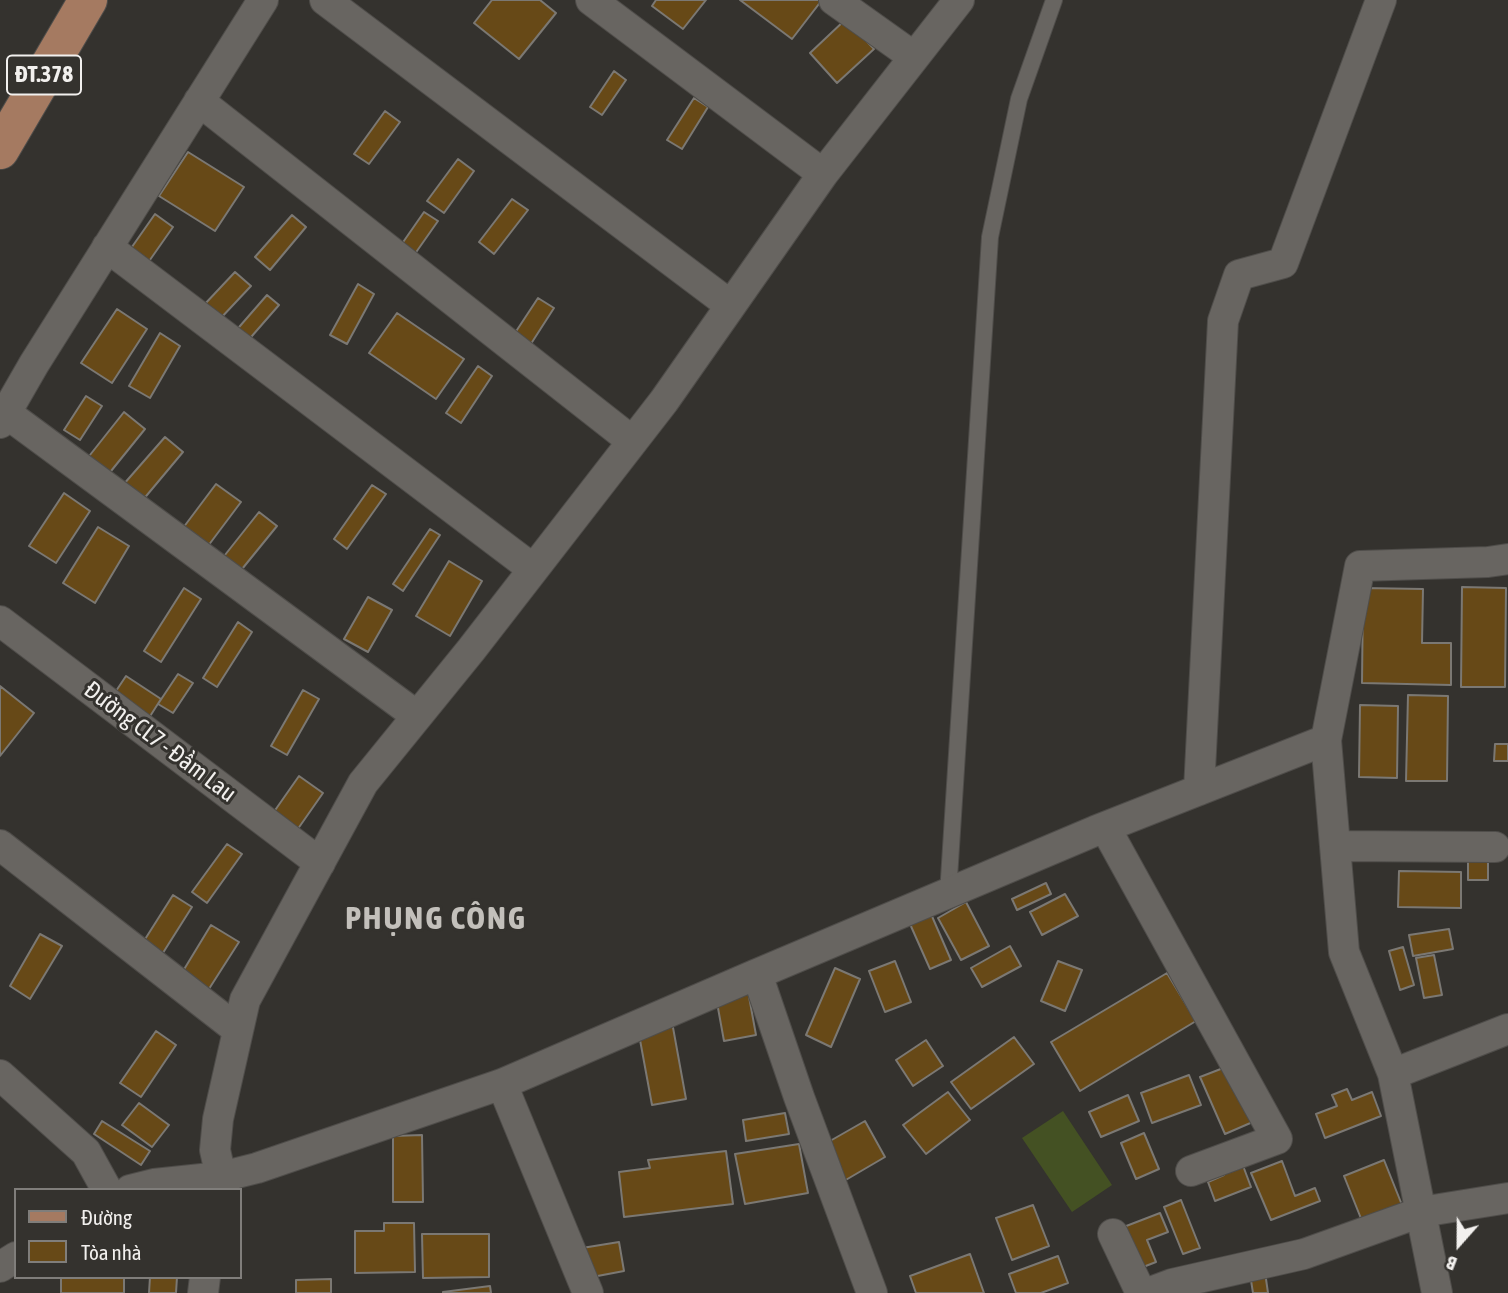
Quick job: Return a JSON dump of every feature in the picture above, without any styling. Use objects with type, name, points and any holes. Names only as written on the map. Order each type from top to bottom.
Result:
[{"type":"main road","name":"ĐT.378","points":[[0,150],[88,0]]},
{"type":"street","points":[[263,0],[3,418],[417,716]]},
{"type":"street","points":[[325,0],[730,305]]},
{"type":"street","points":[[591,0],[822,174]]},
{"type":"street","points":[[834,0],[914,57]]},
{"type":"street","points":[[220,1183],[215,1150],[218,1119],[245,1000],[363,783],[664,401],[822,174],[959,0]]},
{"type":"street","points":[[1199,790],[1223,321],[1239,275],[1283,263],[1381,0]]},
{"type":"street","points":[[199,101],[632,441]]},
{"type":"street","points":[[107,247],[534,569]]},
{"type":"street","points":[[1437,1293],[1393,1074],[1344,952],[1326,740],[1360,566],[1508,559]]},
{"type":"street","name":"Đường CL7 - Đầm Lau","points":[[0,621],[320,863]]},
{"type":"street","points":[[138,1188],[154,1184],[220,1183],[502,1084],[1105,827],[1326,740]]},
{"type":"street","points":[[1105,827],[1277,1139],[1191,1171]]},
{"type":"street","points":[[0,845],[238,1030]]},
{"type":"street","points":[[1335,846],[1495,847]]},
{"type":"street","points":[[757,974],[799,1097],[872,1293]]},
{"type":"street","points":[[1393,1074],[1508,1030]]},
{"type":"street","points":[[502,1084],[588,1293]]},
{"type":"street","points":[[4,1089],[86,1152],[106,1188]]},
{"type":"street","points":[[1148,1293],[1172,1283],[1304,1254],[1421,1212],[1508,1198]]},
{"type":"street","points":[[1113,1234],[1141,1293]]},
{"type":"lane","points":[[948,894],[990,237],[1019,99],[1054,0]]},
{"type":"green space","points":[[1063,1111],[1112,1185],[1072,1212],[1022,1138]]},
{"type":"building","points":[[492,0],[540,0],[556,13],[519,59],[474,23]]},
{"type":"building","points":[[656,0],[706,0],[683,29],[652,6]]},
{"type":"building","points":[[740,0],[822,0],[792,39]]},
{"type":"building","points":[[846,19],[874,49],[837,83],[810,53]]},
{"type":"building","points":[[614,71],[626,80],[602,115],[590,107]]},
{"type":"building","points":[[694,98],[708,107],[682,149],[667,140]]},
{"type":"building","points":[[385,111],[400,122],[369,164],[354,154]]},
{"type":"building","points":[[188,152],[244,187],[215,231],[159,196]]},
{"type":"building","points":[[458,159],[474,171],[444,213],[427,201]]},
{"type":"building","points":[[512,199],[528,210],[494,254],[479,242]]},
{"type":"building","points":[[424,212],[438,221],[412,258],[399,248]]},
{"type":"building","points":[[155,214],[173,227],[145,267],[127,254]]},
{"type":"building","points":[[292,215],[306,227],[270,270],[255,257]]},
{"type":"building","points":[[235,272],[251,286],[219,320],[203,306]]},
{"type":"building","points":[[358,284],[374,294],[347,344],[330,335]]},
{"type":"building","points":[[267,295],[279,305],[245,344],[233,334]]},
{"type":"building","points":[[538,298],[554,308],[527,350],[511,339]]},
{"type":"building","points":[[117,309],[147,329],[112,383],[81,363]]},
{"type":"building","points":[[397,313],[464,359],[436,399],[369,353]]},
{"type":"building","points":[[160,333],[180,346],[150,398],[129,386]]},
{"type":"building","points":[[478,366],[492,376],[461,423],[446,413]]},
{"type":"building","points":[[86,396],[102,406],[80,440],[64,430]]},
{"type":"building","points":[[124,412],[145,429],[107,476],[86,460]]},
{"type":"building","points":[[165,437],[183,452],[142,501],[123,485]]},
{"type":"building","points":[[216,484],[241,502],[205,550],[180,532]]},
{"type":"building","points":[[372,485],[386,494],[347,549],[334,539]]},
{"type":"building","points":[[64,493],[90,511],[56,563],[29,546]]},
{"type":"building","points":[[259,512],[277,526],[238,574],[221,560]]},
{"type":"building","points":[[98,527],[129,546],[95,603],[63,583]]},
{"type":"building","points":[[430,529],[440,535],[403,591],[393,584]]},
{"type":"building","points":[[449,561],[482,581],[450,636],[416,616]]},
{"type":"building","points":[[1462,587],[1506,588],[1505,687],[1461,687]]},
{"type":"building","points":[[184,588],[201,599],[161,662],[144,651]]},
{"type":"building","points":[[1363,588],[1423,589],[1422,643],[1451,643],[1451,685],[1362,683]]},
{"type":"building","points":[[368,597],[392,610],[368,652],[344,639]]},
{"type":"building","points":[[238,622],[252,632],[217,687],[203,678]]},
{"type":"building","points":[[178,674],[193,683],[173,713],[158,704]]},
{"type":"building","points":[[126,676],[161,699],[147,721],[112,697]]},
{"type":"building","points":[[0,686],[34,713],[0,756]]},
{"type":"building","points":[[303,690],[319,699],[287,755],[271,746]]},
{"type":"building","points":[[1408,695],[1448,696],[1447,781],[1406,781]]},
{"type":"building","points":[[1360,705],[1398,706],[1397,778],[1359,777]]},
{"type":"building","points":[[1495,744],[1508,744],[1508,761],[1494,761]]},
{"type":"building","points":[[299,776],[323,793],[295,833],[271,816]]},
{"type":"building","points":[[227,844],[242,854],[207,903],[192,892]]},
{"type":"building","points":[[1468,853],[1488,854],[1488,880],[1468,880]]},
{"type":"building","points":[[1399,871],[1461,872],[1461,908],[1398,907]]},
{"type":"building","points":[[1046,883],[1051,894],[1017,910],[1012,899]]},
{"type":"building","points":[[1065,894],[1078,916],[1042,935],[1030,912]]},
{"type":"building","points":[[173,895],[192,907],[161,956],[142,944]]},
{"type":"building","points":[[966,902],[989,946],[961,960],[938,918]]},
{"type":"building","points":[[931,914],[951,960],[930,969],[910,924]]},
{"type":"building","points":[[211,925],[239,942],[207,992],[180,976]]},
{"type":"building","points":[[1449,929],[1453,949],[1413,956],[1409,935]]},
{"type":"building","points":[[40,934],[62,946],[30,999],[10,986]]},
{"type":"building","points":[[1010,946],[1021,966],[982,987],[971,968]]},
{"type":"building","points":[[1403,947],[1414,985],[1400,990],[1389,951]]},
{"type":"building","points":[[1434,955],[1442,995],[1424,998],[1416,958]]},
{"type":"building","points":[[895,961],[911,1002],[885,1012],[869,971]]},
{"type":"building","points":[[1058,961],[1082,970],[1065,1011],[1041,1001]]},
{"type":"building","points":[[835,968],[860,979],[831,1047],[806,1035]]},
{"type":"building","points":[[1167,973],[1196,1021],[1080,1091],[1051,1042]]},
{"type":"building","points":[[748,991],[756,1035],[724,1041],[716,997]]},
{"type":"building","points":[[672,1022],[686,1099],[652,1105],[638,1029]]},
{"type":"building","points":[[156,1031],[176,1045],[141,1097],[120,1083]]},
{"type":"building","points":[[1014,1037],[1034,1064],[971,1109],[951,1082]]},
{"type":"building","points":[[926,1040],[943,1066],[913,1086],[896,1060]]},
{"type":"building","points":[[1231,1065],[1255,1121],[1225,1134],[1200,1077]]},
{"type":"building","points":[[1189,1075],[1201,1105],[1152,1123],[1141,1093]]},
{"type":"building","points":[[1347,1089],[1352,1100],[1372,1092],[1381,1116],[1325,1138],[1316,1114],[1337,1106],[1332,1095]]},
{"type":"building","points":[[948,1092],[970,1120],[926,1154],[903,1125]]},
{"type":"building","points":[[1128,1095],[1139,1121],[1101,1137],[1089,1112]]},
{"type":"building","points":[[139,1103],[169,1125],[152,1147],[122,1125]]},
{"type":"building","points":[[785,1113],[789,1134],[746,1141],[743,1120]]},
{"type":"building","points":[[102,1121],[150,1151],[141,1165],[94,1134]]},
{"type":"building","points":[[865,1121],[885,1157],[844,1181],[823,1145]]},
{"type":"building","points":[[1144,1133],[1159,1169],[1136,1179],[1121,1143]]},
{"type":"building","points":[[422,1135],[423,1202],[393,1202],[393,1136]]},
{"type":"building","points":[[799,1144],[808,1193],[745,1204],[735,1154]]},
{"type":"building","points":[[726,1151],[733,1204],[624,1217],[619,1172],[650,1168],[648,1160]]},
{"type":"building","points":[[1239,1155],[1251,1187],[1215,1201],[1208,1182],[1224,1175],[1220,1163]]},
{"type":"building","points":[[1384,1160],[1402,1205],[1362,1221],[1344,1176]]},
{"type":"building","points":[[1282,1161],[1295,1196],[1315,1188],[1320,1201],[1271,1220],[1251,1173]]},
{"type":"building","points":[[1181,1200],[1200,1248],[1183,1254],[1164,1207]]},
{"type":"building","points":[[1033,1205],[1049,1246],[1012,1260],[996,1218]]},
{"type":"building","points":[[1160,1213],[1168,1232],[1147,1240],[1156,1262],[1138,1269],[1121,1228]]},
{"type":"building","points":[[384,1223],[414,1223],[415,1272],[355,1273],[355,1231],[384,1231]]},
{"type":"building","points":[[422,1234],[489,1234],[489,1277],[423,1278]]},
{"type":"building","points":[[619,1242],[624,1271],[587,1278],[582,1248]]},
{"type":"building","points":[[970,1254],[984,1293],[916,1293],[910,1276]]},
{"type":"building","points":[[1058,1256],[1068,1283],[1041,1293],[1016,1293],[1009,1274]]},
{"type":"building","points":[[1265,1272],[1268,1293],[1253,1293],[1250,1274]]},
{"type":"building","points":[[61,1279],[124,1279],[124,1293],[61,1293]]},
{"type":"building","points":[[150,1279],[177,1279],[176,1293],[149,1293]]},
{"type":"building","points":[[331,1279],[331,1293],[296,1293],[296,1280]]},
{"type":"building","points":[[490,1286],[491,1293],[443,1293],[443,1292]]},
{"type":"district","name":"PHỤNG CÔNG","points":[[436,919]]}]
